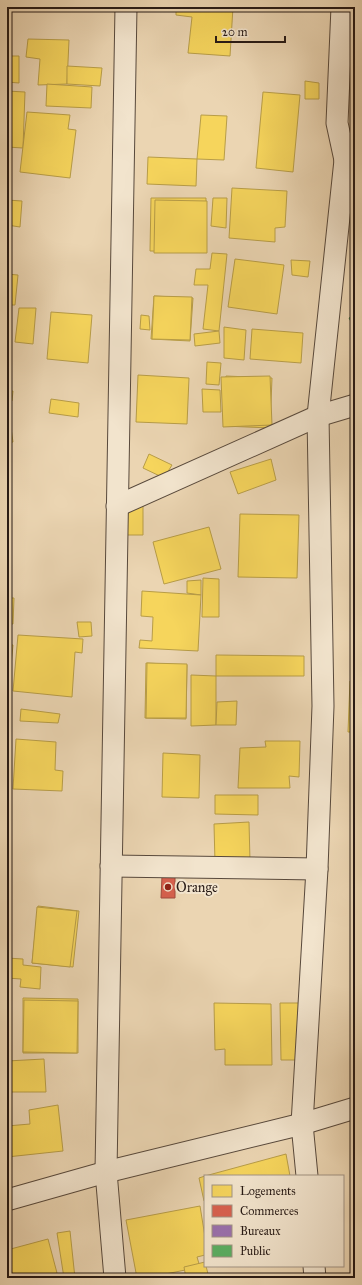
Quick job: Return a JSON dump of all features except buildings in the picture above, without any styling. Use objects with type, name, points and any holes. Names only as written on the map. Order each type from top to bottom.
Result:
[{"type":"street","points":[[115,1278],[106,1172],[126,7]]},
{"type":"street","points":[[307,1175],[302,1124],[317,869],[322,706],[318,416],[350,157],[337,123],[342,7]]},
{"type":"street","points":[[117,506],[318,416],[355,405]]},
{"type":"street","points":[[111,866],[317,869]]},
{"type":"street","points":[[7,1200],[106,1172],[302,1124],[355,1108]]},
{"type":"street","points":[[314,1267],[316,1278]]},
{"type":"place","name":"Orange","points":[[168,887]]}]
